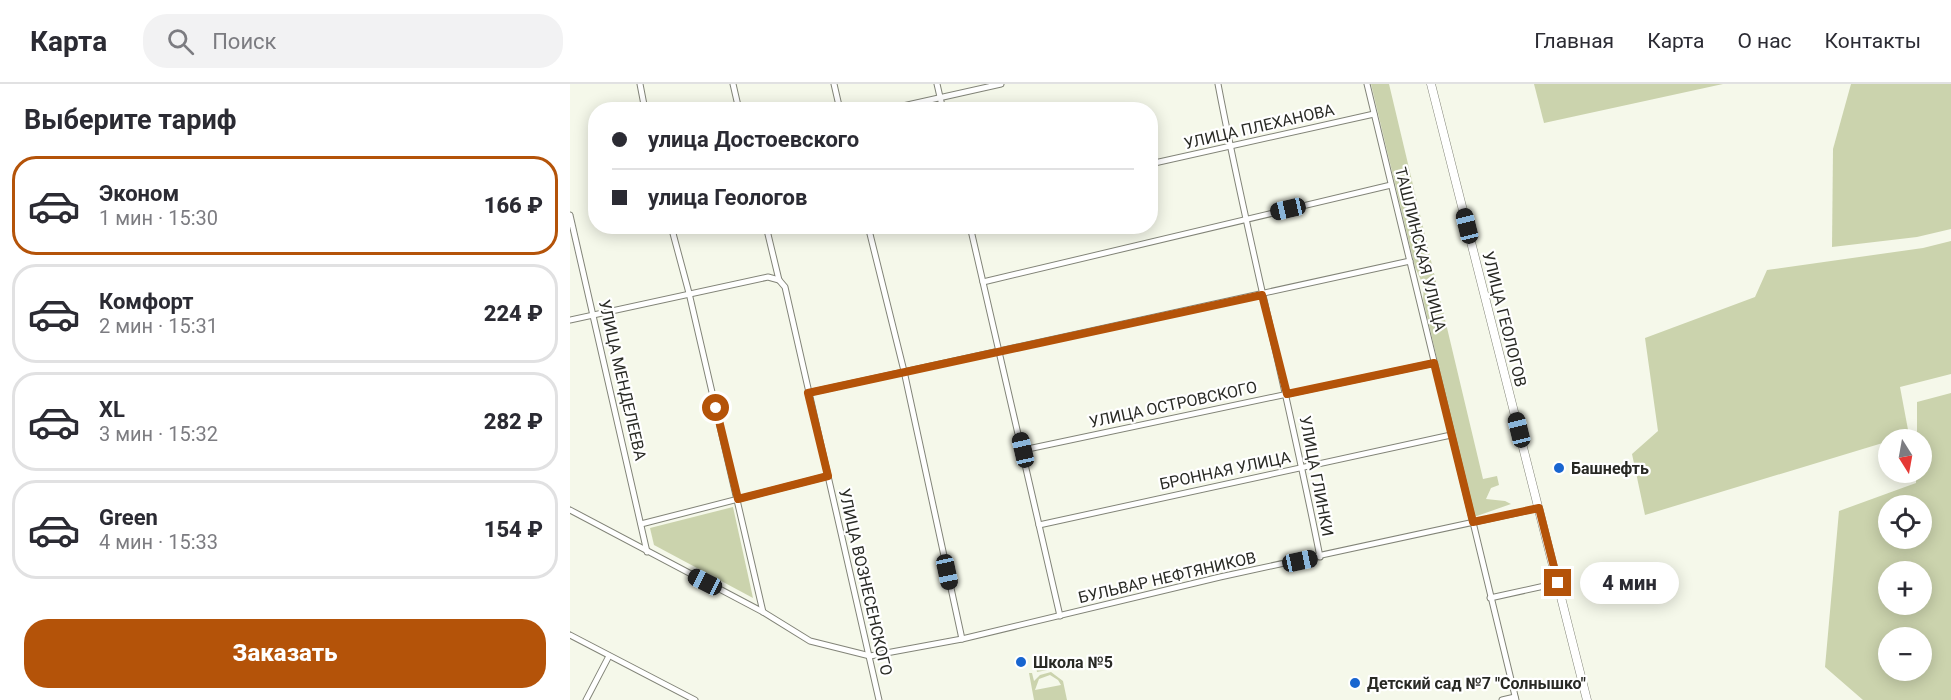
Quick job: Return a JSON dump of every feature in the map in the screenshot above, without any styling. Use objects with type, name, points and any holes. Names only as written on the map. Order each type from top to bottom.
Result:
[{"type":"main road","name":"УЛИЦА ГЕОЛОГОВ","points":[[1431,84],[1587,700]]},
{"type":"street","points":[[640,84],[643,102]]},
{"type":"street","points":[[733,84],[737,102]]},
{"type":"street","points":[[834,84],[838,102]]},
{"type":"street","points":[[937,84],[941,102]]},
{"type":"street","points":[[922,102],[1001,84]]},
{"type":"street","name":"УЛИЦА ГЛИНКИ","points":[[1218,84],[1262,295],[1287,394],[1320,557]]},
{"type":"street","name":"ТАШЛИНСКАЯ УЛИЦА","points":[[1367,84],[1516,698]]},
{"type":"street","name":"УЛИЦА ПЛЕХАНОВА","points":[[1158,162],[1374,114]]},
{"type":"street","points":[[983,282],[1391,185]]},
{"type":"street","name":"УЛИЦА МЕНДЕЛЕЕВА","points":[[570,215],[647,552]]},
{"type":"street","points":[[673,234],[738,499],[763,612]]},
{"type":"street","name":"УЛИЦА ВОЗНЕСЕНСКОГО","points":[[768,234],[778,280],[785,287],[879,700]]},
{"type":"street","points":[[870,234],[904,370],[962,639]]},
{"type":"street","points":[[972,234],[1060,616]]},
{"type":"street","points":[[808,393],[904,370],[1262,295],[1410,261]]},
{"type":"street","points":[[570,320],[768,277],[778,280]]},
{"type":"street","name":"УЛИЦА ОСТРОВСКОГО","points":[[1023,450],[1434,363]]},
{"type":"street","name":"БРОННАЯ УЛИЦА","points":[[1039,525],[1451,435]]},
{"type":"street","points":[[641,524],[828,476]]},
{"type":"street","name":"БУЛЬВАР НЕФТЯНИКОВ","points":[[870,656],[962,639],[1539,508]]},
{"type":"street","points":[[570,510],[763,612],[810,641],[870,656]]},
{"type":"street","points":[[1490,598],[1558,583]]},
{"type":"street","points":[[570,635],[695,700]]},
{"type":"street","points":[[586,700],[609,656]]},
{"type":"street","points":[[1502,700],[1516,698]]},
{"type":"green space","points":[[1371,84],[1389,84],[1483,479],[1497,476],[1499,485],[1491,488],[1486,499],[1511,504],[1474,517],[1423,299],[1424,287],[1415,267]]},
{"type":"green space","points":[[1534,84],[1723,84],[1544,123]]},
{"type":"green space","points":[[1851,84],[1951,84],[1951,229],[1917,237],[1832,247],[1833,149]]},
{"type":"green space","points":[[1951,241],[1951,374],[1900,387],[1908,429],[1878,429],[1878,444],[1645,515],[1632,454],[1658,431],[1645,338],[1755,297],[1767,270],[1923,248]]},
{"type":"green space","points":[[1951,393],[1951,700],[1863,700],[1825,667],[1839,511],[1878,497],[1878,549],[1932,549],[1932,495],[1883,495],[1916,483],[1932,483],[1932,429],[1917,429],[1917,402]]},
{"type":"green space","points":[[733,507],[753,598],[654,545],[650,528]]},
{"type":"green space","points":[[1056,657],[1058,668],[1037,672],[1035,661]]},
{"type":"green space","points":[[1051,672],[1063,681],[1067,700],[1034,700],[1029,673],[1032,673],[1034,681],[1040,675]],"holes":[[[1050,675],[1061,685],[1035,690],[1039,679]]]},
{"type":"place","name":"Башнефть","points":[[1559,468]]},
{"type":"place","name":"Школа №5","points":[[1021,662]]},
{"type":"place","name":"Детский сад №7 \"Солнышко\"","points":[[1355,683]]},
{"type":"route","points":[[716,408],[738,499],[828,476],[808,393],[904,370],[1262,295],[1287,394],[1434,363],[1473,522],[1539,508],[1558,583]]}]
